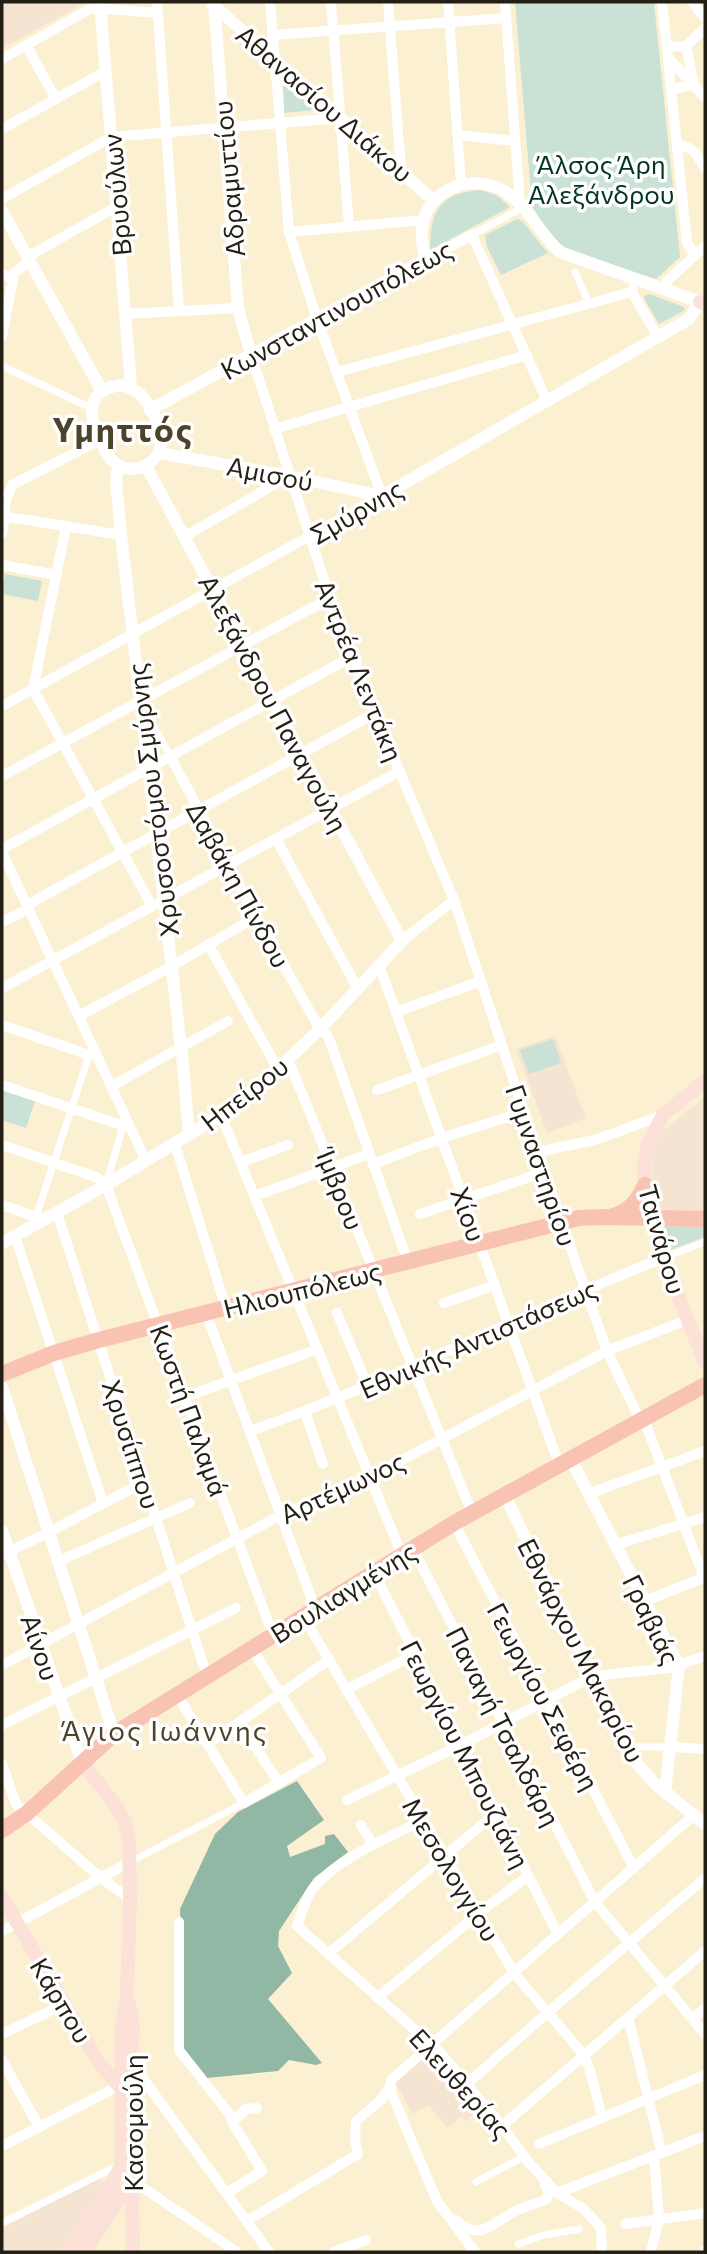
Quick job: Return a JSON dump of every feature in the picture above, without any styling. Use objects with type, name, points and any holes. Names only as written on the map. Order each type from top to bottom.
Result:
[{"type":"main road","points":[[663,1115],[705,1081]]},
{"type":"main road","name":"Ταινάρου","points":[[663,1115],[647,1146],[645,1185],[663,1258],[705,1363]]},
{"type":"main road","points":[[606,1217],[627,1210],[635,1203],[645,1185]]},
{"type":"main road","points":[[606,1217],[705,1219]]},
{"type":"main road","name":"Ηλιουπόλεως","points":[[2,1374],[54,1353],[99,1340],[579,1218],[606,1217]]},
{"type":"main road","name":"Βουλιαγμένης","points":[[2,1830],[26,1814],[114,1734],[454,1523],[705,1385]]},
{"type":"main road","name":"Κασομούλη","points":[[82,1762],[125,1822],[129,1840],[127,1994],[122,2024],[125,2055],[122,2162]]},
{"type":"main road","name":"Κάρπου","points":[[2,1897],[99,2063],[122,2089]]},
{"type":"main road","points":[[99,2063],[110,2063],[125,2055]]},
{"type":"main road","name":"Κασομούλη","points":[[122,2089],[132,2180],[134,2252]]},
{"type":"main road","points":[[69,2252],[109,2189],[122,2162]]},
{"type":"main road","points":[[85,2252],[132,2180]]},
{"type":"street","points":[[157,2],[179,311]]},
{"type":"street","points":[[270,2],[289,232],[317,319],[382,496]]},
{"type":"street","points":[[331,2],[349,226]]},
{"type":"street","points":[[388,2],[401,170]]},
{"type":"street","points":[[448,2],[461,184]]},
{"type":"street","points":[[505,2],[521,206]]},
{"type":"street","points":[[662,2],[687,243],[695,255]]},
{"type":"street","points":[[692,2],[705,18]]},
{"type":"street","name":"Αθανασίου Διάκου","points":[[213,3],[435,201]]},
{"type":"street","name":"Αδραμυττίου","points":[[213,3],[238,308],[251,355]]},
{"type":"street","points":[[2,59],[101,5],[158,13]]},
{"type":"street","name":"Βρυούλων","points":[[101,5],[131,387]]},
{"type":"street","points":[[272,35],[506,18]]},
{"type":"street","points":[[667,51],[686,46],[705,28]]},
{"type":"street","points":[[26,45],[56,99]]},
{"type":"street","points":[[686,46],[694,85]]},
{"type":"street","points":[[667,51],[705,99]]},
{"type":"street","points":[[2,129],[106,71]]},
{"type":"street","points":[[672,89],[694,85]]},
{"type":"street","points":[[2,200],[111,136],[340,118]]},
{"type":"street","points":[[458,135],[515,141]]},
{"type":"street","points":[[677,146],[686,145],[693,149],[705,168]]},
{"type":"street","points":[[425,260],[422,239],[424,220],[435,201],[452,187],[461,184],[492,185],[511,195],[560,252],[634,286],[664,289],[703,305]]},
{"type":"street","points":[[2,337],[16,270],[29,259],[116,206]]},
{"type":"street","name":"Κωνσταντινουπόλεως","points":[[150,410],[521,206]]},
{"type":"street","points":[[2,211],[102,391]]},
{"type":"street","points":[[289,232],[424,220]]},
{"type":"street","points":[[472,234],[547,401]]},
{"type":"street","points":[[664,289],[666,282],[705,246]]},
{"type":"street","points":[[575,272],[589,303]]},
{"type":"street","points":[[2,274],[12,279]]},
{"type":"street","points":[[337,372],[513,326],[634,286]]},
{"type":"street","points":[[634,286],[658,337]]},
{"type":"street","name":"Σμύρνης","points":[[2,706],[309,538],[689,319],[703,305]]},
{"type":"street","points":[[125,314],[238,308]]},
{"type":"street","name":"Αντρέα Λεντάκη","points":[[251,355],[330,598],[454,900]]},
{"type":"street","points":[[274,429],[527,355]]},
{"type":"street","points":[[2,366],[91,408]]},
{"type":"street","points":[[111,386],[131,387],[139,393],[150,410],[161,435],[159,453],[146,466],[128,469],[112,461],[91,418],[91,408],[102,391],[111,386]]},
{"type":"street","points":[[2,534],[5,493],[12,485],[100,440]]},
{"type":"street","name":"Αμισού","points":[[159,453],[382,496]]},
{"type":"street","name":"Χρυσοστόμου Σμύρνης","points":[[118,466],[116,481],[121,535],[156,834],[158,903],[172,966],[188,1135]]},
{"type":"street","name":"Αλεξάνδρου Παναγούλη","points":[[146,466],[402,941]]},
{"type":"street","points":[[184,537],[289,476]]},
{"type":"street","points":[[4,516],[121,535]]},
{"type":"street","points":[[66,527],[33,689],[122,852],[158,903]]},
{"type":"street","points":[[2,565],[57,575]]},
{"type":"street","points":[[2,776],[330,598]]},
{"type":"street","points":[[146,1161],[127,1127],[112,1086],[93,1054],[79,1016],[2,850],[353,656]]},
{"type":"street","name":"Δαβάκη Πίνδου","points":[[141,700],[256,917],[320,1029],[328,1037],[408,1262]]},
{"type":"street","points":[[2,922],[122,852],[375,713]]},
{"type":"street","points":[[2,988],[400,771]]},
{"type":"street","points":[[276,839],[358,989]]},
{"type":"street","name":"Ηπείρου","points":[[2,1243],[40,1218],[57,1213],[222,1115],[278,1069],[320,1029],[402,941],[454,900]]},
{"type":"street","name":"Γυμναστηρίου","points":[[454,900],[523,1112],[607,1351],[637,1414],[646,1425],[705,1578]]},
{"type":"street","points":[[79,1016],[256,917]]},
{"type":"street","points":[[208,944],[278,1069]]},
{"type":"street","name":"Χίου","points":[[379,965],[533,1390],[565,1461]]},
{"type":"street","points":[[396,1013],[481,981]]},
{"type":"street","points":[[112,1086],[228,1021]]},
{"type":"street","points":[[2,1025],[93,1054]]},
{"type":"street","points":[[377,1090],[502,1045]]},
{"type":"street","points":[[2,1205],[40,1218],[71,1108],[93,1054]]},
{"type":"street","name":"Ίμβρου","points":[[288,1059],[472,1513]]},
{"type":"street","points":[[2,1086],[127,1127]]},
{"type":"street","points":[[255,1196],[332,1168],[371,1159],[523,1112]]},
{"type":"street","name":"Παναγή Τσαλδάρη","points":[[222,1115],[370,1476],[408,1552],[503,1723],[594,1902],[705,2034]]},
{"type":"street","points":[[537,1152],[595,1140],[663,1115]]},
{"type":"street","points":[[2,1145],[96,1177],[106,1185],[127,1127]]},
{"type":"street","points":[[175,1144],[226,1308]]},
{"type":"street","points":[[241,1162],[288,1145]]},
{"type":"street","points":[[420,1214],[544,1172]]},
{"type":"street","name":"Κωστή Παλαμά","points":[[106,1185],[273,1635]]},
{"type":"street","name":"Χρυσίππου","points":[[57,1213],[207,1676]]},
{"type":"street","points":[[15,1236],[103,1503]]},
{"type":"street","name":"Εθνικής Αντιστάσεως","points":[[250,1431],[368,1387],[585,1289],[705,1242]]},
{"type":"street","points":[[444,1303],[495,1285]]},
{"type":"street","points":[[337,1312],[368,1387]]},
{"type":"street","name":"Μεσολογγίου","points":[[206,1313],[281,1515],[309,1612],[329,1660],[514,1973],[583,2055],[590,2070],[602,2118]]},
{"type":"street","name":"Αρτέμωνος","points":[[2,1665],[237,1537],[370,1476],[607,1351],[687,1320]]},
{"type":"street","points":[[185,1397],[318,1349]]},
{"type":"street","points":[[2,1387],[114,1734]]},
{"type":"street","points":[[305,1412],[323,1464]]},
{"type":"street","points":[[588,1494],[705,1451]]},
{"type":"street","name":"Γραβιάς","points":[[565,1461],[588,1494],[679,1666],[666,1793]]},
{"type":"street","points":[[6,1553],[144,1482]]},
{"type":"street","name":"Εθνάρχου Μακαρίου","points":[[505,1494],[641,1769],[705,1824]]},
{"type":"street","points":[[59,1561],[190,1503]]},
{"type":"street","points":[[615,1545],[705,1517]]},
{"type":"street","name":"Γεωργίου Σεφέρη","points":[[454,1523],[634,1868]]},
{"type":"street","name":"Αίνου","points":[[2,1531],[6,1553],[82,1762]]},
{"type":"street","name":"Γεωργίου Μπουζιάνη","points":[[374,1573],[558,1934]]},
{"type":"street","points":[[645,1601],[705,1578]]},
{"type":"street","points":[[2,1725],[236,1608]]},
{"type":"street","points":[[2,1931],[244,1803],[321,1758],[252,1649]]},
{"type":"street","points":[[346,1690],[415,1654]]},
{"type":"street","points":[[346,1800],[398,1777],[593,1675],[679,1666],[705,1656]]},
{"type":"street","points":[[208,1744],[329,1660]]},
{"type":"street","points":[[177,1695],[244,1803]]},
{"type":"street","points":[[239,1722],[279,1783]]},
{"type":"street","points":[[628,1747],[705,1749]]},
{"type":"street","points":[[2,1764],[16,1804],[101,1878],[130,1899]]},
{"type":"street","points":[[328,1954],[496,1813]]},
{"type":"street","points":[[247,2221],[358,2154],[355,2140],[356,2121],[381,2099],[391,2080],[694,1815]]},
{"type":"street","points":[[361,1825],[373,1845],[423,1821]]},
{"type":"street","name":"Ελευθερίας","points":[[373,1845],[348,1859],[316,1885],[310,1892],[297,1926],[432,2045],[557,2193],[584,2209],[601,2228],[602,2252]]},
{"type":"street","points":[[377,1998],[528,1876]]},
{"type":"street","points":[[467,2084],[705,1878]]},
{"type":"street","points":[[179,1922],[179,2050],[231,2116],[262,2171],[227,2193]]},
{"type":"street","points":[[502,2126],[705,1951]]},
{"type":"street","points":[[2,2034],[65,2004]]},
{"type":"street","points":[[693,2019],[705,2008]]},
{"type":"street","points":[[628,2017],[649,2099],[658,2155],[659,2218],[651,2252]]},
{"type":"street","points":[[125,2055],[270,2252]]},
{"type":"street","points":[[2,2060],[38,2127]]},
{"type":"street","points":[[539,2144],[705,2076]]},
{"type":"street","points":[[390,2086],[430,2186],[445,2213],[475,2252]]},
{"type":"street","points":[[2,2146],[111,2090],[150,2087]]},
{"type":"street","points":[[232,2122],[246,2109],[257,2108]]},
{"type":"street","points":[[557,2193],[705,2136]]},
{"type":"street","points":[[430,2186],[465,2229],[477,2231],[549,2197],[549,2192],[528,2160],[476,2182]]},
{"type":"street","points":[[2,2223],[122,2162]]},
{"type":"street","points":[[132,2180],[237,2252]]},
{"type":"street","points":[[625,2224],[705,2213]]},
{"type":"street","points":[[518,2244],[544,2235],[579,2229]]},
{"type":"street","points":[[334,2252],[366,2240]]},
{"type":"shaded area","points":[[2,2],[86,2],[2,49]]},
{"type":"shaded area","points":[[555,1036],[586,1118],[547,1133],[516,1049]]},
{"type":"shaded area","points":[[705,1097],[705,1212],[661,1209],[655,1197],[652,1176],[653,1148],[663,1131]]},
{"type":"shaded area","points":[[431,2051],[479,2108],[466,2122],[462,2116],[448,2128],[428,2105],[413,2114],[394,2081]]},
{"type":"shaded area","points":[[99,2178],[106,2182],[104,2190],[62,2252],[3,2252],[2,2228]]},
{"type":"green space","name":"Άλσος Άρη Αλεξάνδρου","points":[[515,2],[654,2],[680,257],[656,279],[569,251],[549,234],[532,206]]},
{"type":"green space","points":[[283,79],[314,108],[314,110],[284,113]]},
{"type":"green space","points":[[480,190],[496,195],[510,207],[430,250],[432,225],[440,207],[455,195]]},
{"type":"green space","points":[[517,219],[522,221],[548,253],[501,275],[487,247],[485,235]]},
{"type":"green space","points":[[649,294],[684,307],[685,310],[659,324],[644,298]]},
{"type":"green space","points":[[5,574],[42,581],[38,601],[2,594]]},
{"type":"green space","points":[[553,1039],[561,1063],[529,1074],[520,1050]]},
{"type":"green space","points":[[3,1090],[35,1101],[26,1128],[2,1120]]},
{"type":"green space","points":[[660,1226],[705,1227],[705,1237],[668,1251]]},
{"type":"green space","points":[[297,1781],[324,1820],[287,1846],[290,1857],[325,1844],[325,1836],[334,1834],[348,1852],[314,1878],[279,1931],[278,1946],[292,1973],[268,1999],[322,2063],[316,2065],[289,2060],[278,2071],[207,2078],[182,2048],[180,1909],[215,1834],[238,1812]]},
{"type":"district","name":"Υμηττός","points":[[123,428]]},
{"type":"district","name":"Άγιος Ιωάννης","points":[[165,1730]]}]
